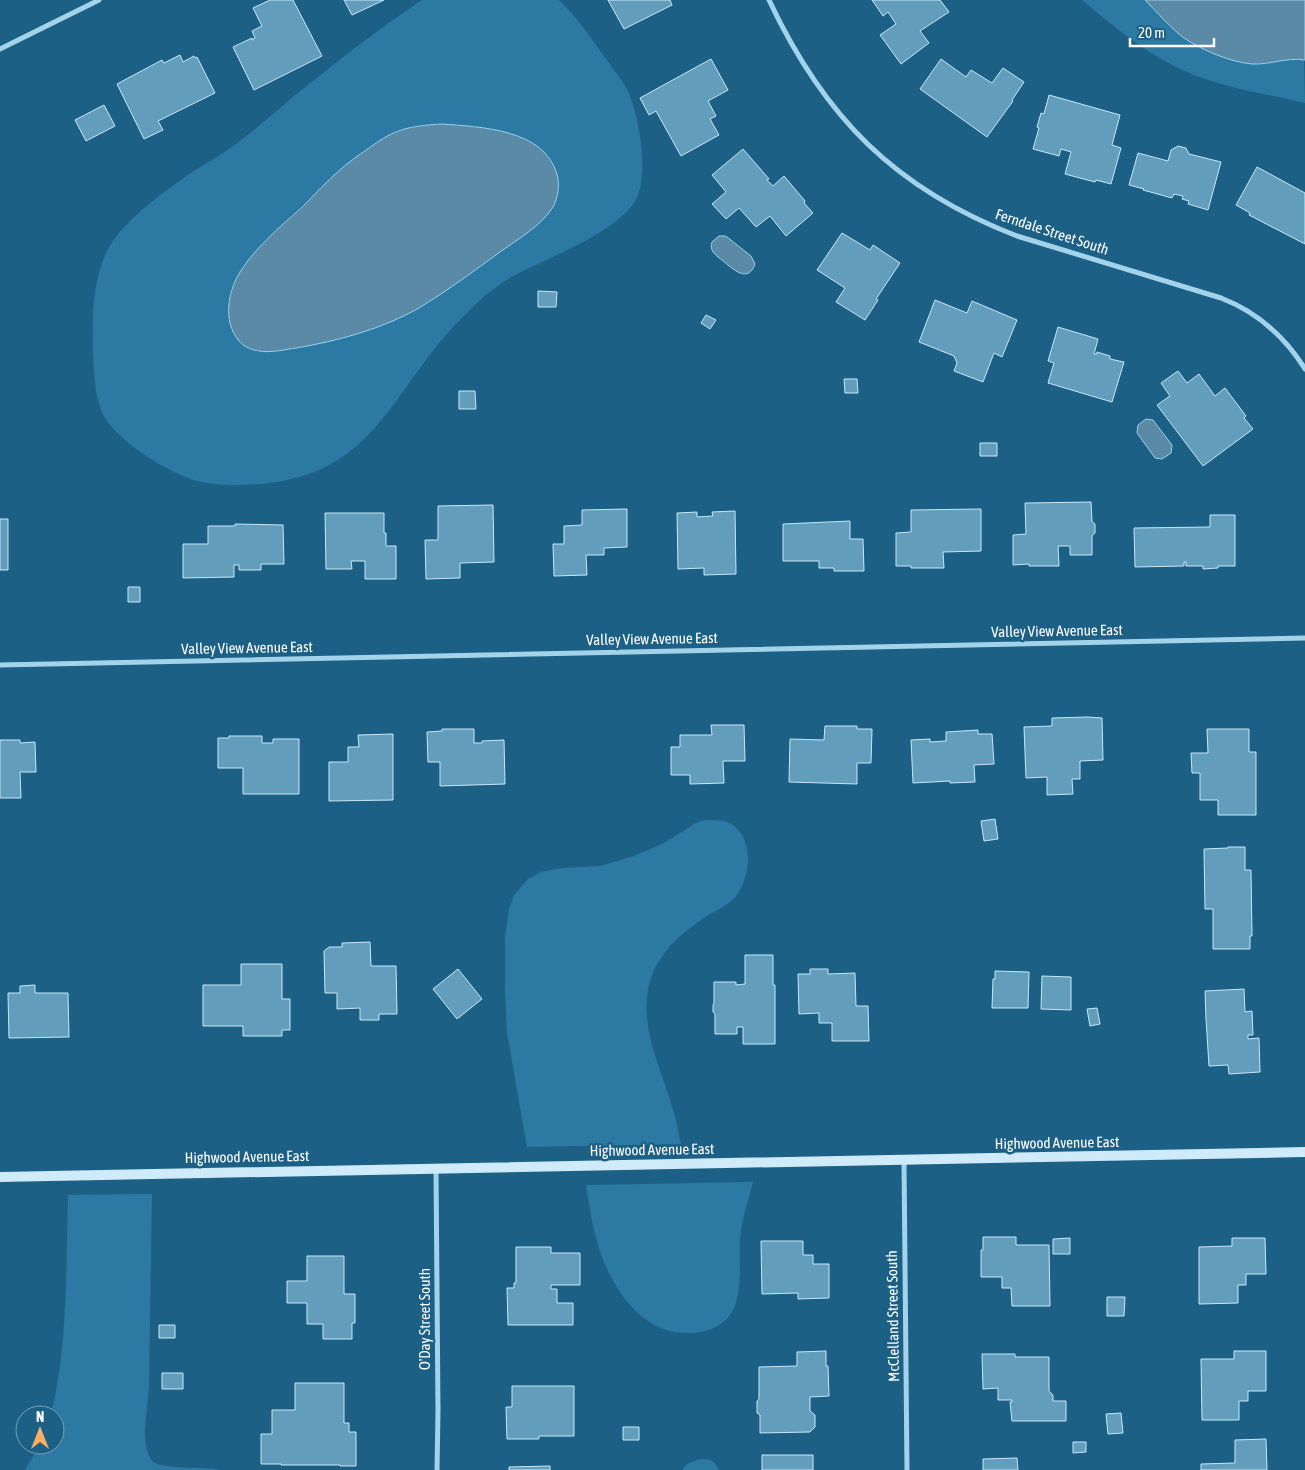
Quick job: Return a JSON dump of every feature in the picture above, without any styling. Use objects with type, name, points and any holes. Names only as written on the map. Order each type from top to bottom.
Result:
[{"type":"street","points":[[0,49],[99,0]]},
{"type":"street","name":"Ferndale Street South","points":[[769,0],[798,58],[833,107],[860,138],[901,173],[921,187],[956,209],[1017,236],[1234,303],[1270,327],[1292,350],[1305,369]]},
{"type":"street","name":"Valley View Avenue East","points":[[0,665],[1305,638]]},
{"type":"street","name":"Highwood Avenue East","points":[[0,1177],[1305,1152]]},
{"type":"street","name":"McClelland Street South","points":[[904,1161],[907,1470]]},
{"type":"street","name":"O'Day Street South","points":[[436,1169],[437,1470]]},
{"type":"shaded area","points":[[422,0],[559,0],[573,14],[591,38],[626,87],[631,98],[641,140],[642,170],[638,195],[630,208],[600,232],[582,243],[511,277],[487,294],[460,319],[442,340],[374,428],[357,446],[337,460],[314,472],[287,480],[236,485],[196,481],[162,466],[140,452],[110,426],[99,403],[94,366],[93,308],[98,278],[107,250],[115,238],[137,214],[155,199],[236,144],[340,59]],"holes":[[[442,124],[478,127],[503,132],[549,156],[558,177],[548,213],[535,226],[455,284],[418,308],[384,324],[319,344],[272,352],[257,352],[229,319],[229,302],[231,291],[262,243],[342,168],[395,132],[411,127]]]},
{"type":"shaded area","points":[[1082,0],[1145,0],[1186,39],[1213,53],[1233,60],[1250,64],[1264,64],[1290,59],[1304,60],[1305,103],[1220,84],[1172,65],[1137,43]]},
{"type":"shaded area","points":[[1145,0],[1305,0],[1305,60],[1292,59],[1252,64],[1235,61],[1210,52],[1182,36]]},
{"type":"shaded area","points":[[442,124],[492,129],[509,133],[525,139],[539,148],[550,159],[558,178],[556,199],[548,214],[529,232],[450,288],[419,308],[390,322],[344,338],[266,352],[252,349],[239,341],[230,324],[230,295],[242,269],[262,244],[342,168],[380,140],[407,128]]},
{"type":"shaded area","points":[[719,236],[727,237],[751,256],[755,264],[752,270],[744,274],[740,273],[714,253],[711,245]]},
{"type":"shaded area","points":[[1146,419],[1153,420],[1172,445],[1171,453],[1162,459],[1155,458],[1137,433],[1138,425]]},
{"type":"shaded area","points":[[705,820],[724,821],[734,826],[745,841],[748,860],[745,879],[736,896],[726,905],[694,925],[675,941],[659,960],[649,983],[647,997],[648,1026],[681,1144],[527,1147],[507,1033],[505,937],[509,910],[514,895],[528,879],[541,872],[563,868],[600,866],[634,856],[662,844],[696,823]]},
{"type":"shaded area","points":[[753,1182],[741,1234],[738,1296],[732,1312],[724,1322],[713,1328],[695,1333],[673,1332],[651,1323],[640,1315],[630,1305],[614,1282],[602,1258],[594,1230],[586,1185]]},
{"type":"shaded area","points":[[152,1194],[149,1387],[145,1441],[149,1456],[153,1462],[175,1467],[220,1470],[25,1470],[34,1455],[65,1455],[65,1405],[53,1405],[61,1361],[63,1333],[68,1195]]},
{"type":"shaded area","points":[[700,1459],[712,1461],[719,1470],[682,1470],[687,1464]]},
{"type":"building","points":[[270,0],[293,0],[322,56],[254,90],[233,47],[255,38],[252,31],[262,26],[253,8]]},
{"type":"building","points":[[344,0],[384,0],[352,15]]},
{"type":"building","points":[[608,0],[670,0],[672,5],[624,29]]},
{"type":"building","points":[[872,0],[940,0],[949,12],[920,31],[929,43],[901,64],[880,35],[896,24],[888,12],[883,16]]},
{"type":"building","points":[[180,55],[183,62],[194,56],[195,58],[197,57],[215,93],[158,121],[163,130],[144,139],[117,84],[162,60],[164,63]]},
{"type":"building","points":[[711,59],[728,90],[708,101],[716,116],[710,119],[719,135],[681,156],[656,111],[649,115],[640,98]]},
{"type":"building","points":[[941,59],[966,77],[971,70],[992,83],[1003,68],[1024,82],[987,137],[920,89]]},
{"type":"building","points":[[1049,95],[1120,115],[1112,145],[1121,148],[1111,184],[1065,174],[1071,152],[1061,149],[1059,156],[1033,149],[1041,113],[1044,114]]},
{"type":"building","points":[[104,105],[115,126],[86,141],[75,120]]},
{"type":"building","points":[[1178,146],[1186,148],[1189,154],[1221,162],[1208,210],[1188,204],[1189,201],[1182,199],[1183,196],[1174,194],[1172,198],[1129,185],[1138,153],[1168,161],[1171,150]]},
{"type":"building","points":[[743,149],[773,186],[784,176],[813,213],[786,236],[770,216],[756,227],[739,208],[726,219],[712,204],[726,192],[712,175]]},
{"type":"building","points":[[1257,167],[1305,193],[1305,244],[1249,215],[1250,213],[1236,205]]},
{"type":"building","points":[[842,233],[870,250],[873,245],[900,263],[876,299],[878,300],[865,320],[836,302],[845,288],[817,270]]},
{"type":"building","points":[[538,291],[557,292],[556,307],[538,307]]},
{"type":"building","points":[[935,300],[967,313],[972,301],[1017,320],[1002,357],[994,353],[983,382],[954,371],[957,363],[954,356],[919,342]]},
{"type":"building","points":[[706,315],[716,320],[710,329],[701,323]]},
{"type":"building","points":[[1058,327],[1098,339],[1094,354],[1097,354],[1097,352],[1110,356],[1110,359],[1124,362],[1112,402],[1048,383],[1054,363],[1048,361]]},
{"type":"building","points":[[1178,371],[1187,383],[1199,374],[1215,396],[1225,388],[1246,416],[1244,418],[1253,429],[1203,466],[1157,405],[1170,396],[1161,383]]},
{"type":"building","points":[[844,379],[857,379],[858,393],[845,393]]},
{"type":"building","points":[[459,391],[475,391],[476,409],[459,409]]},
{"type":"building","points":[[980,443],[997,443],[997,456],[980,456]]},
{"type":"building","points":[[1091,502],[1092,521],[1095,524],[1095,533],[1092,536],[1092,555],[1070,555],[1070,546],[1058,546],[1059,566],[1013,565],[1013,535],[1026,534],[1025,503]]},
{"type":"building","points":[[493,505],[494,562],[460,563],[460,578],[426,579],[425,540],[438,540],[438,506]]},
{"type":"building","points":[[627,509],[627,547],[604,548],[604,555],[586,555],[587,575],[554,576],[553,544],[564,544],[564,526],[582,525],[582,510]]},
{"type":"building","points":[[981,509],[981,551],[943,552],[944,568],[896,566],[896,533],[911,532],[911,510]]},
{"type":"building","points":[[735,511],[736,574],[704,575],[704,568],[678,569],[677,513],[697,512],[697,517],[713,516],[712,512]]},
{"type":"building","points":[[325,513],[384,513],[386,546],[396,546],[396,579],[365,579],[365,561],[351,561],[352,569],[326,569]]},
{"type":"building","points":[[1210,515],[1235,515],[1235,566],[1218,566],[1218,568],[1203,569],[1203,566],[1186,566],[1186,562],[1184,562],[1184,566],[1135,567],[1134,528],[1210,527]]},
{"type":"building","points":[[0,519],[8,519],[8,570],[0,570]]},
{"type":"building","points":[[850,521],[850,539],[863,539],[864,571],[834,571],[834,568],[819,568],[819,561],[783,561],[783,524]]},
{"type":"building","points":[[235,524],[283,525],[284,564],[261,564],[261,570],[239,570],[239,565],[234,565],[234,577],[183,578],[183,544],[208,544],[208,526],[235,526]]},
{"type":"building","points":[[128,587],[140,587],[140,602],[128,602]]},
{"type":"building","points":[[1052,718],[1102,718],[1103,760],[1080,761],[1080,779],[1072,779],[1073,794],[1047,795],[1047,777],[1026,778],[1024,727],[1052,726]]},
{"type":"building","points":[[711,725],[744,725],[745,761],[723,761],[724,783],[690,784],[690,775],[671,775],[671,747],[680,747],[680,735],[712,735]]},
{"type":"building","points":[[825,726],[857,726],[857,729],[872,729],[871,763],[857,763],[857,784],[789,782],[790,739],[824,740]]},
{"type":"building","points":[[442,729],[474,729],[474,743],[504,740],[505,784],[440,786],[440,762],[428,762],[427,732],[442,731]]},
{"type":"building","points":[[1207,729],[1249,729],[1249,752],[1256,752],[1256,815],[1218,815],[1218,800],[1200,800],[1200,773],[1192,773],[1191,753],[1208,753]]},
{"type":"building","points":[[978,730],[978,734],[992,734],[994,764],[974,765],[975,782],[913,783],[911,740],[930,739],[930,742],[946,741],[946,732]]},
{"type":"building","points":[[393,734],[393,800],[329,801],[329,762],[348,762],[348,747],[359,747],[358,735]]},
{"type":"building","points":[[229,736],[262,736],[262,743],[273,743],[273,739],[299,739],[299,794],[243,794],[243,768],[218,768],[218,738],[229,738]]},
{"type":"building","points":[[0,740],[20,740],[20,743],[35,742],[36,772],[20,772],[21,798],[0,798]]},
{"type":"building","points":[[995,819],[998,839],[984,841],[981,821]]},
{"type":"building","points":[[1245,847],[1245,870],[1251,870],[1252,936],[1250,936],[1250,949],[1213,949],[1213,909],[1205,909],[1204,849]]},
{"type":"building","points":[[370,942],[371,966],[396,966],[397,1014],[379,1014],[379,1020],[360,1020],[360,1008],[337,1009],[337,993],[325,993],[324,951],[329,947],[342,947],[342,943]]},
{"type":"building","points":[[745,955],[773,955],[775,1044],[743,1044],[743,1027],[737,1027],[737,1034],[715,1034],[715,1014],[713,1012],[714,982],[736,982],[736,985],[745,984]]},
{"type":"building","points":[[241,964],[282,964],[282,999],[290,999],[290,1030],[282,1030],[282,1036],[243,1036],[243,1026],[203,1026],[203,985],[241,985]]},
{"type":"building","points":[[458,969],[482,999],[457,1019],[433,989]]},
{"type":"building","points":[[810,969],[828,969],[828,974],[855,973],[856,1006],[868,1006],[869,1041],[832,1041],[832,1023],[819,1023],[819,1013],[799,1014],[798,974],[810,974]]},
{"type":"building","points":[[995,971],[1029,972],[1028,1008],[992,1008]]},
{"type":"building","points":[[1042,976],[1071,977],[1071,1010],[1041,1009]]},
{"type":"building","points":[[35,985],[35,993],[68,993],[69,1037],[9,1038],[8,993],[20,993],[20,986]]},
{"type":"building","points":[[1244,989],[1245,1012],[1252,1011],[1253,1035],[1248,1035],[1248,1039],[1259,1038],[1260,1072],[1229,1074],[1228,1065],[1209,1066],[1205,991]]},
{"type":"building","points":[[1097,1008],[1100,1024],[1090,1026],[1087,1009]]},
{"type":"building","points":[[983,1237],[1016,1237],[1016,1245],[1049,1245],[1050,1306],[1012,1306],[1011,1288],[1002,1288],[1002,1277],[981,1277]]},
{"type":"building","points":[[1070,1238],[1070,1254],[1053,1254],[1053,1239]]},
{"type":"building","points":[[1232,1238],[1265,1238],[1266,1274],[1246,1274],[1246,1285],[1238,1285],[1238,1303],[1199,1304],[1199,1247],[1232,1246]]},
{"type":"building","points":[[761,1241],[803,1241],[803,1255],[813,1255],[813,1264],[829,1264],[829,1298],[798,1299],[798,1293],[762,1294]]},
{"type":"building","points":[[516,1247],[551,1247],[551,1253],[580,1253],[580,1285],[551,1285],[551,1289],[557,1289],[557,1303],[573,1303],[573,1325],[508,1325],[507,1288],[514,1288],[514,1283],[516,1283]]},
{"type":"building","points":[[307,1256],[344,1256],[344,1294],[355,1294],[355,1323],[352,1323],[352,1339],[323,1339],[323,1324],[307,1324],[307,1303],[287,1303],[287,1281],[307,1281]]},
{"type":"building","points":[[1107,1297],[1125,1297],[1124,1316],[1107,1316]]},
{"type":"building","points":[[159,1325],[175,1325],[175,1338],[159,1338]]},
{"type":"building","points":[[826,1351],[829,1396],[810,1397],[810,1411],[815,1415],[815,1427],[810,1432],[760,1433],[760,1415],[757,1413],[759,1367],[797,1366],[797,1352]]},
{"type":"building","points":[[1234,1351],[1266,1351],[1266,1391],[1248,1391],[1248,1401],[1239,1401],[1239,1420],[1202,1420],[1201,1359],[1234,1359]]},
{"type":"building","points":[[982,1354],[1015,1354],[1015,1357],[1049,1357],[1049,1391],[1053,1395],[1053,1401],[1066,1401],[1066,1421],[1012,1421],[1010,1402],[1012,1400],[998,1400],[998,1388],[983,1389]]},
{"type":"building","points":[[162,1373],[183,1373],[183,1389],[162,1389]]},
{"type":"building","points":[[295,1383],[344,1383],[344,1423],[349,1423],[349,1432],[356,1432],[356,1466],[261,1464],[261,1434],[272,1434],[272,1410],[295,1410]]},
{"type":"building","points":[[512,1386],[574,1386],[574,1436],[539,1436],[539,1439],[507,1439],[506,1407],[512,1407]]},
{"type":"building","points":[[1121,1413],[1123,1433],[1108,1434],[1106,1414]]},
{"type":"building","points":[[623,1427],[639,1427],[639,1440],[623,1440]]},
{"type":"building","points":[[1266,1439],[1267,1470],[1201,1470],[1201,1464],[1235,1463],[1235,1440]]},
{"type":"building","points":[[1073,1442],[1086,1442],[1086,1452],[1073,1453]]},
{"type":"building","points":[[762,1455],[813,1455],[813,1470],[762,1470]]},
{"type":"building","points":[[1017,1458],[1018,1470],[983,1470],[983,1459]]},
{"type":"building","points":[[550,1466],[550,1470],[509,1470],[509,1467]]}]
